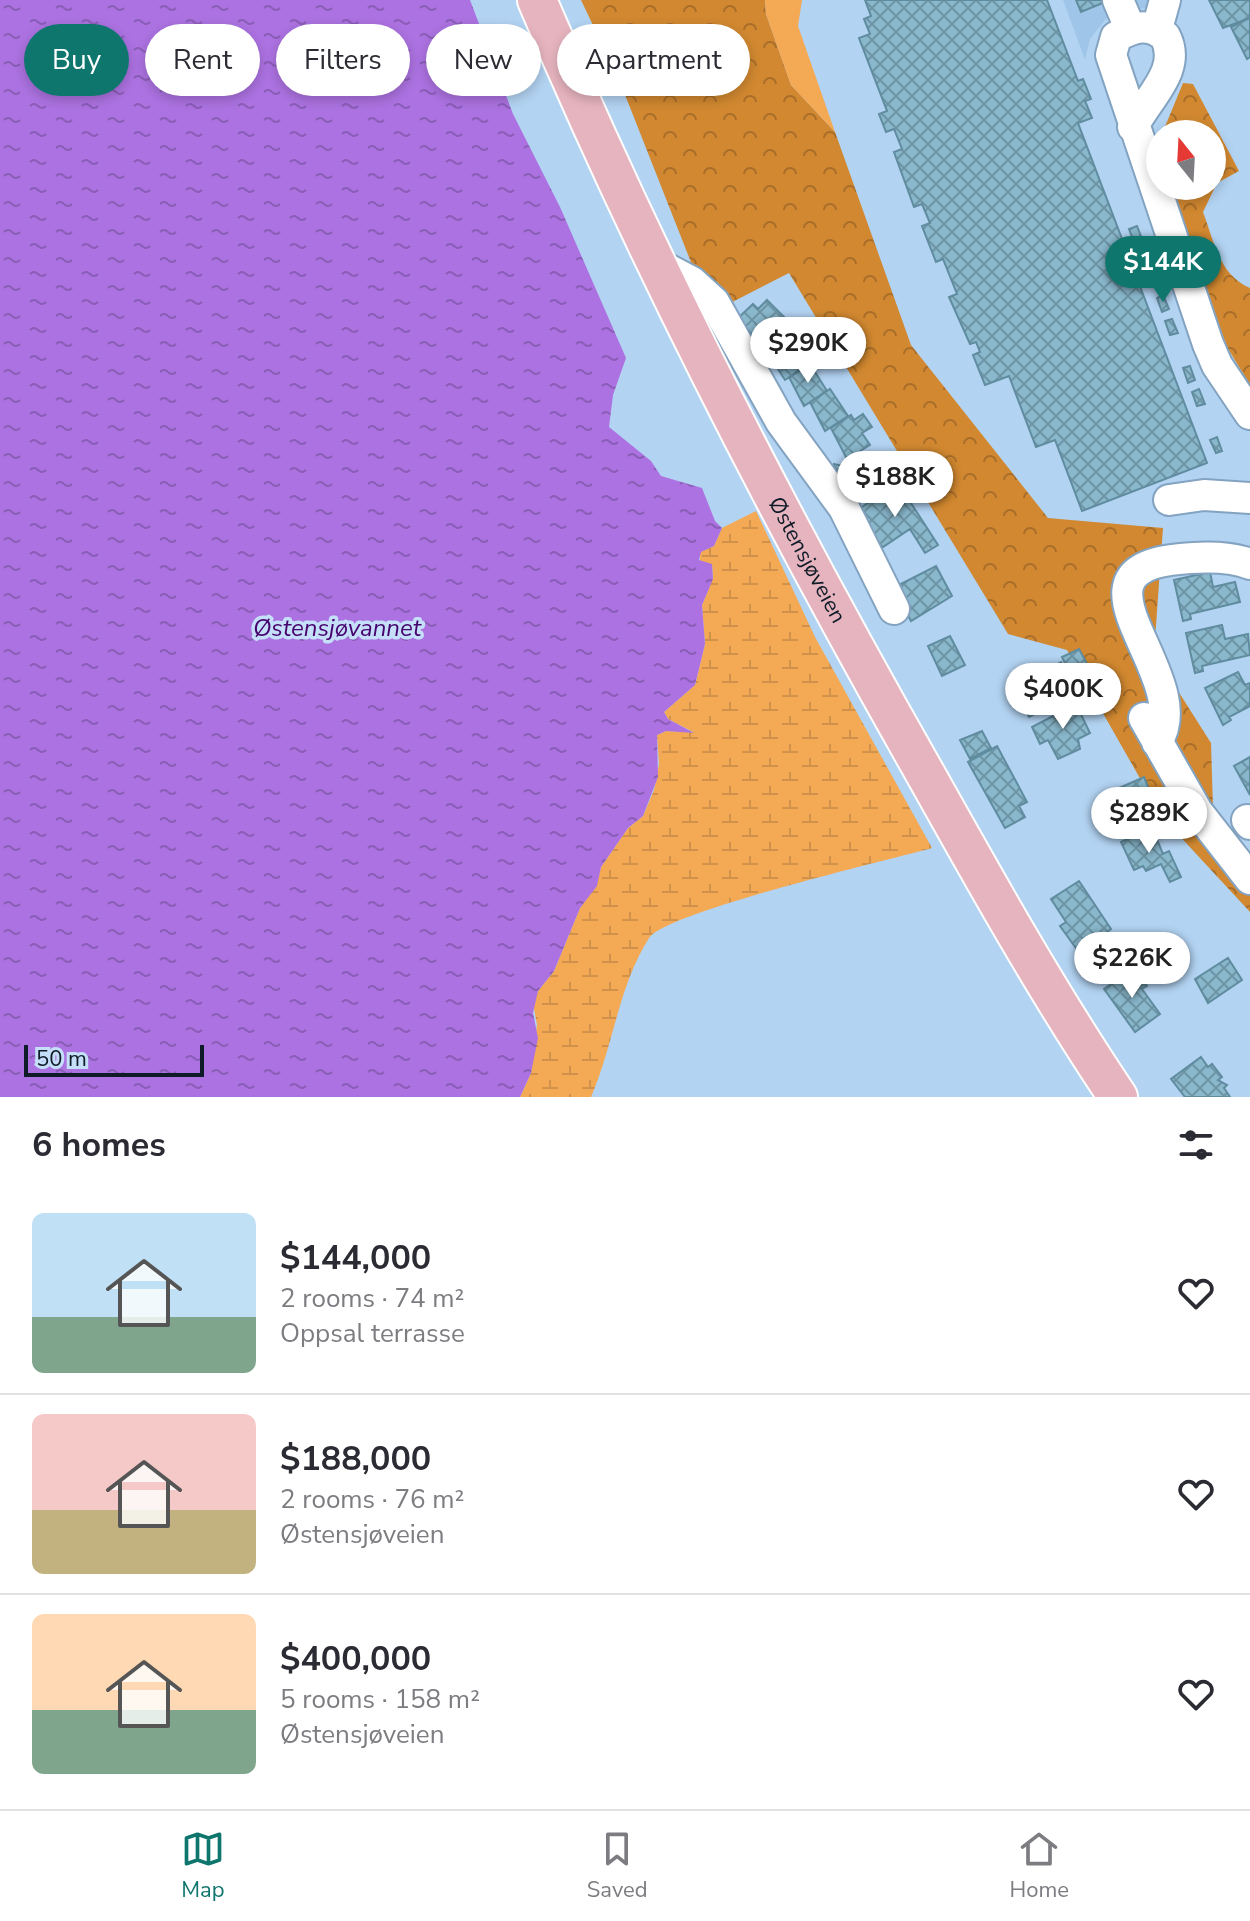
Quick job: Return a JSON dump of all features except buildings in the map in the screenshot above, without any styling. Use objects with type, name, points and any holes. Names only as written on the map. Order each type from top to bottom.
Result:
[{"type":"main road","name":"Østensjøveien","points":[[537,0],[656,263],[779,509],[870,679],[981,873],[1118,1097]]},
{"type":"street","points":[[1118,0],[1143,29],[1169,43],[1170,63],[1164,80],[1144,104],[1133,127]]},
{"type":"street","points":[[1165,0],[1143,29],[1116,37],[1111,55],[1208,344],[1225,378],[1250,414]]},
{"type":"street","points":[[656,263],[692,282],[714,302],[781,422],[844,508],[894,609]]},
{"type":"street","points":[[1169,500],[1204,495],[1250,498]]},
{"type":"street","points":[[1250,564],[1210,558],[1150,563],[1138,567],[1126,585],[1127,605],[1150,657],[1165,702],[1166,722],[1150,730],[1197,811],[1250,879]]},
{"type":"shaded area","points":[[1063,0],[1158,0],[1155,7],[1128,10],[1106,19],[1090,39],[1085,60]]},
{"type":"green space","points":[[581,0],[765,0],[766,14],[791,85],[835,132],[911,345],[1048,518],[1163,528],[1154,653],[1211,743],[1213,808],[1250,871],[1250,912],[1162,817],[1067,650],[1008,634],[789,273],[711,313],[626,96],[750,96],[750,24],[592,24]]},
{"type":"green space","points":[[765,0],[802,0],[798,26],[835,132],[791,85],[766,14]]},
{"type":"green space","points":[[1183,83],[1193,84],[1212,120],[1168,120]]},
{"type":"green space","points":[[1226,146],[1239,171],[1226,178]]},
{"type":"green space","points":[[1175,200],[1209,200],[1203,212],[1224,266],[1250,288],[1250,385],[1227,347]]},
{"type":"green space","points":[[756,511],[815,637],[932,848],[735,901],[664,927],[649,938],[630,976],[591,1097],[520,1097],[531,1073],[537,1025],[533,1003],[538,991],[554,971],[580,908],[596,886],[601,867],[628,828],[643,816],[654,790],[659,764],[657,735],[666,731],[693,732],[668,719],[664,712],[695,685],[705,644],[702,605],[713,578],[712,565],[700,563],[700,552],[714,546],[722,528]]},
{"type":"water","name":"Østensjøvannet","points":[[0,0],[470,0],[479,24],[426,24],[426,96],[506,96],[560,207],[626,358],[613,395],[609,427],[651,461],[661,476],[702,488],[715,521],[722,528],[714,546],[701,552],[699,560],[712,564],[713,579],[702,605],[705,644],[695,685],[664,712],[668,719],[694,733],[666,731],[657,735],[658,777],[643,816],[628,828],[601,867],[597,886],[580,908],[554,971],[538,991],[533,1013],[538,1038],[531,1073],[520,1097],[0,1097]]}]
